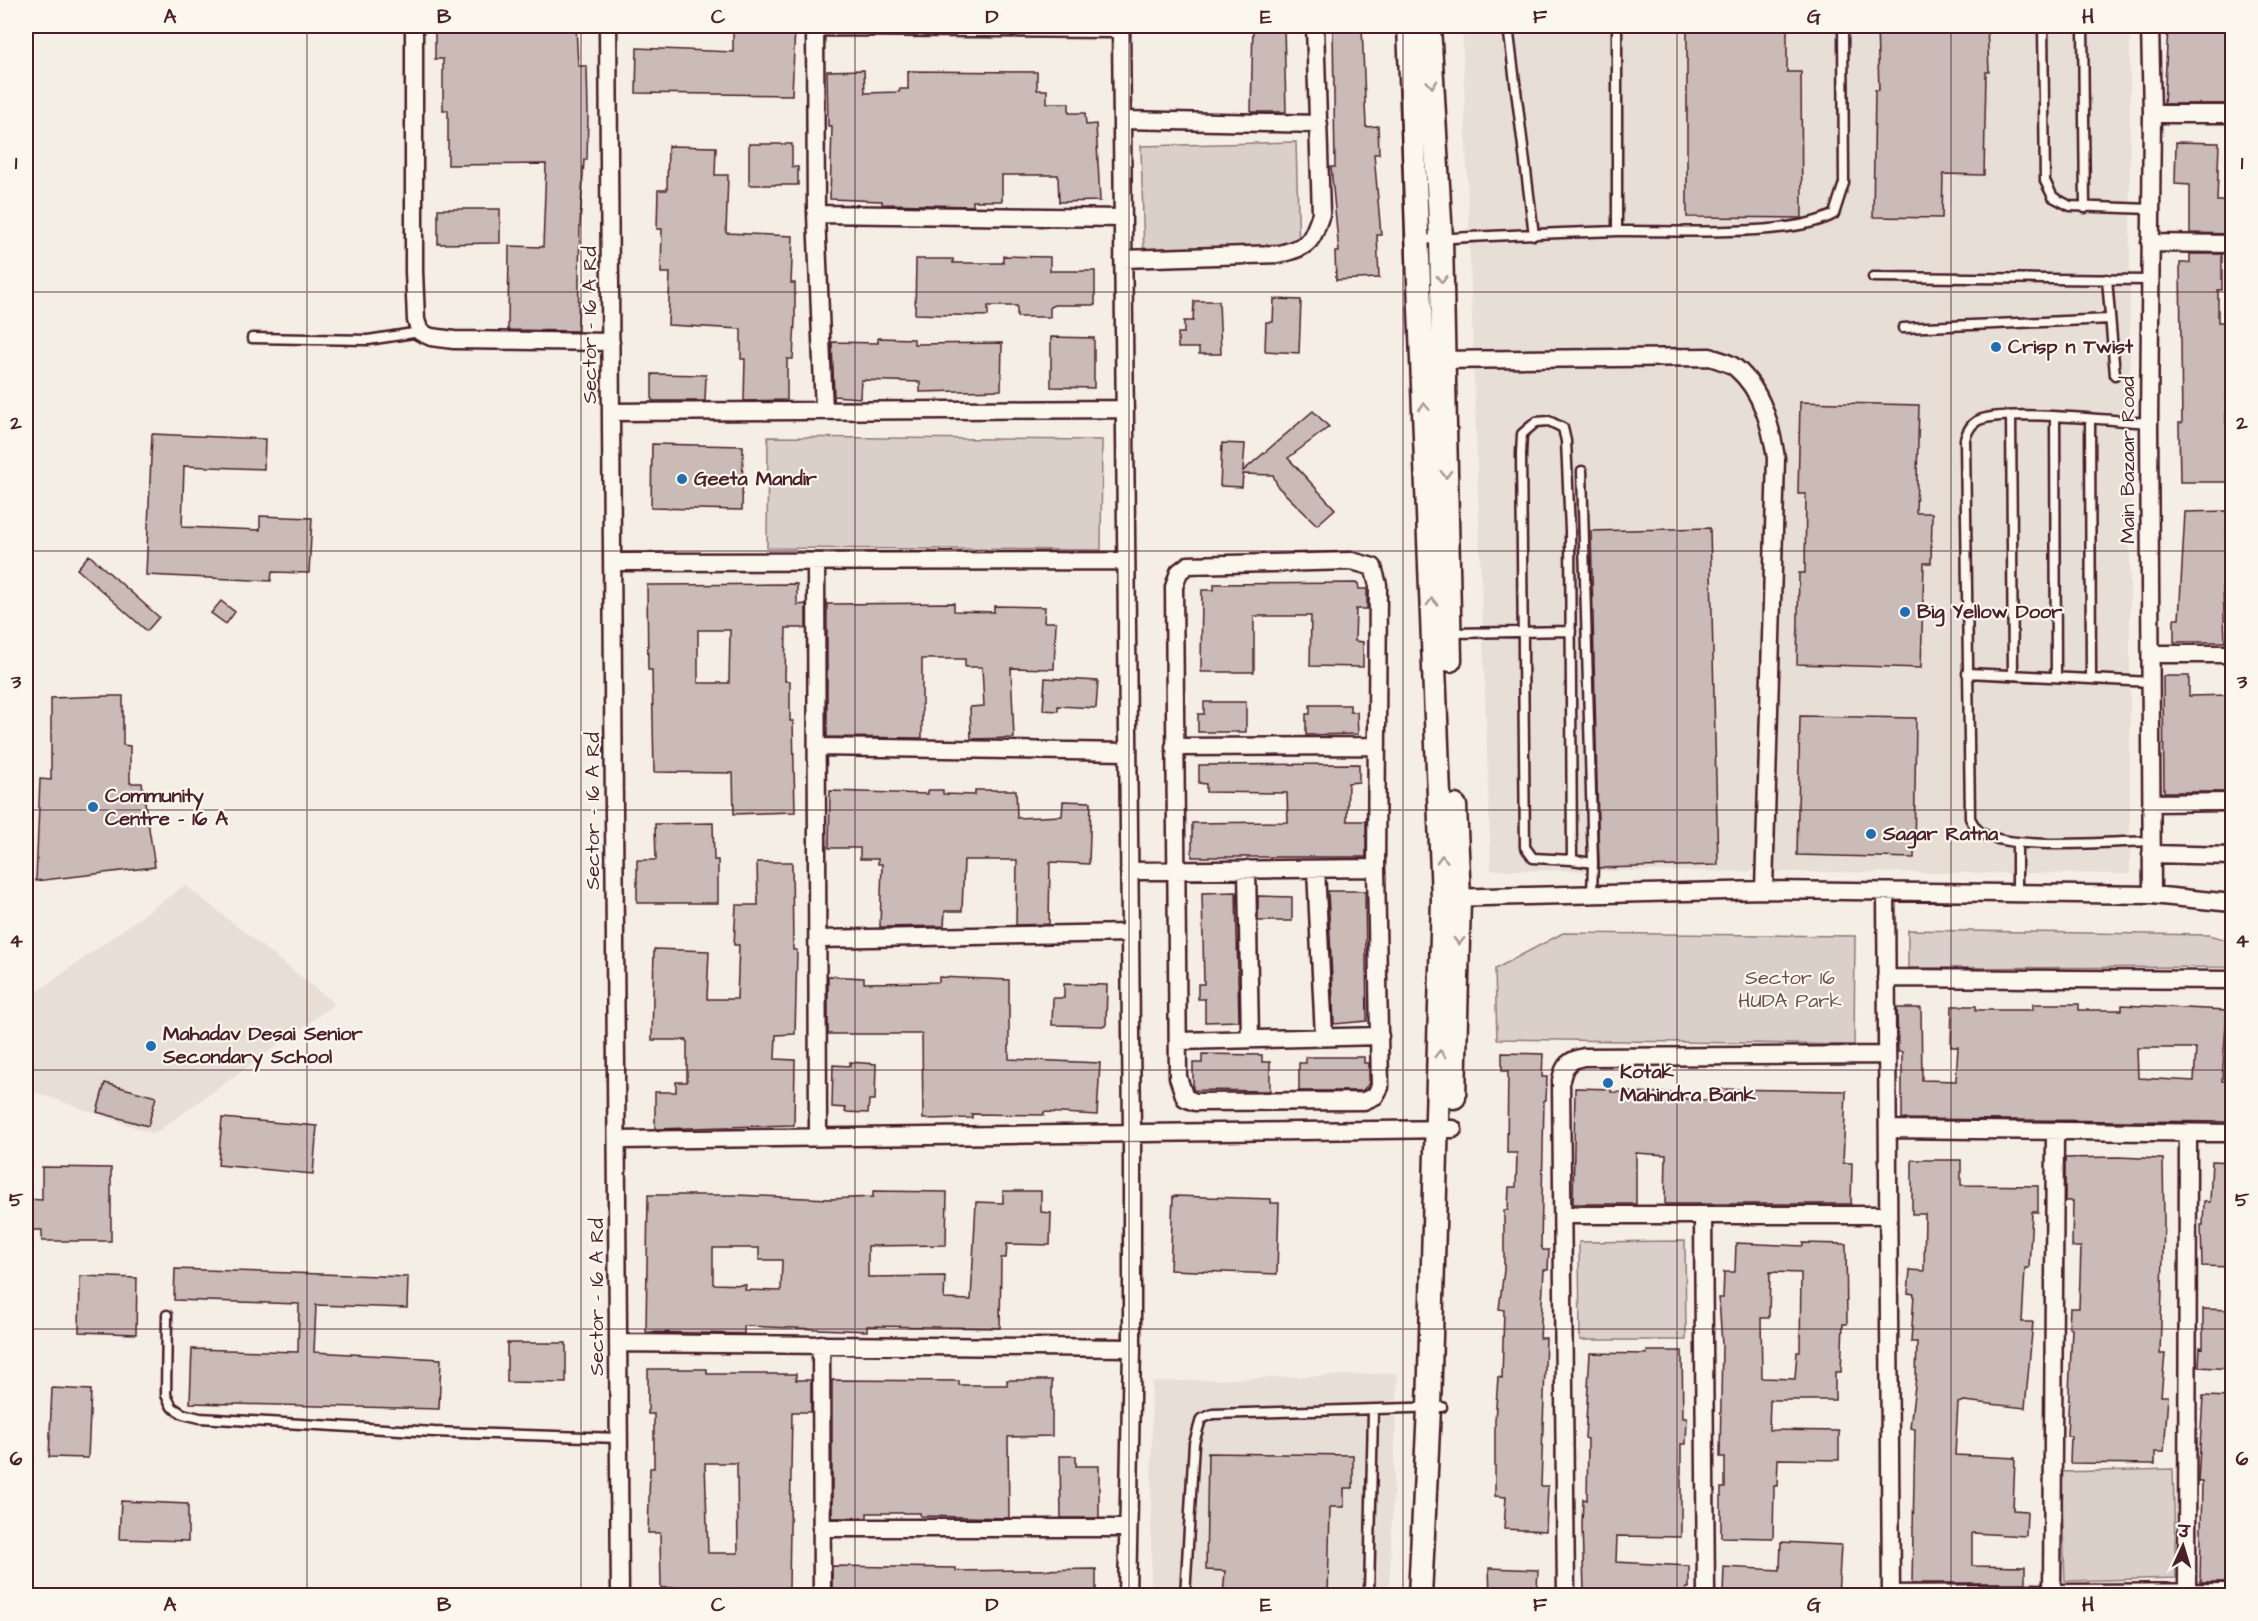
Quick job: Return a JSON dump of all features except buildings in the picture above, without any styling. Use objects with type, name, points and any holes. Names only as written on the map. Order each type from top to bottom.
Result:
[{"type":"street","points":[[414,26],[414,271],[416,320],[420,332],[431,337],[454,340],[611,342]]},
{"type":"street","name":"Sector - 16 A Rd","points":[[608,26],[620,1596]]},
{"type":"street","points":[[824,411],[816,214],[815,26],[1121,27],[1132,1133],[1132,1348],[1127,1596]]},
{"type":"street","points":[[1123,259],[1280,254],[1303,247],[1314,235],[1321,214],[1315,26]]},
{"type":"street","points":[[1419,26],[1441,239],[1433,360],[1451,899],[1436,1408],[1435,1596]]},
{"type":"street","points":[[1419,26],[1417,240],[1433,360]]},
{"type":"street","name":"Main Bazaar Road","points":[[2150,26],[2152,114],[2149,423],[2152,895]]},
{"type":"street","points":[[2152,114],[2232,114]]},
{"type":"street","points":[[1122,120],[1318,124]]},
{"type":"street","points":[[816,214],[1123,218]]},
{"type":"street","points":[[2150,243],[2232,244]]},
{"type":"street","points":[[1433,360],[1710,357],[1735,366],[1750,382],[1766,412],[1776,458],[1764,890]]},
{"type":"street","points":[[611,412],[1125,409]]},
{"type":"street","points":[[612,562],[1126,561]]},
{"type":"street","points":[[1352,561],[1372,567],[1377,574],[1376,868],[1380,1036],[1380,1087],[1374,1096],[1364,1101],[1195,1102],[1185,1098],[1180,1089],[1174,871],[1174,747],[1173,600],[1179,572],[1188,565],[1352,561]]},
{"type":"street","points":[[816,562],[819,747],[818,1136]]},
{"type":"street","points":[[2151,654],[2232,654]]},
{"type":"street","points":[[1174,747],[1376,746]]},
{"type":"street","points":[[819,747],[1128,752]]},
{"type":"street","points":[[2151,803],[2232,802]]},
{"type":"street","points":[[2151,848],[2232,856]]},
{"type":"street","points":[[1129,871],[1376,868]]},
{"type":"street","points":[[1316,869],[1324,1037]]},
{"type":"street","points":[[1247,870],[1250,1039]]},
{"type":"street","points":[[1451,899],[1764,890],[2152,895],[2232,903]]},
{"type":"street","points":[[1886,892],[1891,1595],[2232,1592]]},
{"type":"street","points":[[818,939],[1130,933]]},
{"type":"street","points":[[1886,978],[2232,980]]},
{"type":"street","points":[[1179,1041],[1380,1036]]},
{"type":"street","points":[[1566,1596],[1561,1080],[1563,1068],[1572,1059],[1887,1055]]},
{"type":"street","points":[[617,1140],[1445,1129]]},
{"type":"street","points":[[1888,1129],[2232,1133]]},
{"type":"street","points":[[2052,1593],[2055,1131]]},
{"type":"street","points":[[2187,1592],[2188,1133]]},
{"type":"street","points":[[1563,1215],[1888,1215]]},
{"type":"street","points":[[1703,1216],[1706,1596]]},
{"type":"street","points":[[618,1343],[1132,1348]]},
{"type":"street","points":[[821,1344],[822,1596]]},
{"type":"street","points":[[1420,1596],[1436,1408]]},
{"type":"street","points":[[821,1528],[1128,1528]]},
{"type":"lane","points":[[1419,26],[1434,26]]},
{"type":"lane","points":[[1508,26],[1534,236]]},
{"type":"lane","points":[[1617,26],[1617,231]]},
{"type":"lane","points":[[1417,240],[1617,231],[1791,227],[1822,221],[1834,214],[1844,183],[1843,26]]},
{"type":"lane","points":[[2043,26],[2045,181],[2053,197],[2070,206],[2085,208],[2150,209]]},
{"type":"lane","points":[[2083,26],[2085,208]]},
{"type":"lane","points":[[1873,278],[2149,280]]},
{"type":"lane","points":[[2107,279],[2115,375]]},
{"type":"lane","points":[[1903,328],[2110,319]]},
{"type":"lane","points":[[252,338],[368,340],[420,332]]},
{"type":"lane","points":[[2011,416],[2013,674]]},
{"type":"lane","points":[[2149,423],[2055,417],[1987,417],[1976,421],[1967,430],[1965,440],[1970,818],[1974,828],[1983,834],[2018,842],[2151,848]]},
{"type":"lane","points":[[2055,417],[2056,677]]},
{"type":"lane","points":[[2090,419],[2091,678]]},
{"type":"lane","points":[[1572,860],[1571,631],[1566,441],[1563,428],[1549,422],[1536,422],[1522,434],[1521,453],[1526,847],[1533,858],[1593,863]]},
{"type":"lane","points":[[1581,471],[1593,863],[1592,895]]},
{"type":"lane","points":[[1441,634],[1571,631]]},
{"type":"lane","points":[[1967,673],[2151,682]]},
{"type":"lane","points":[[2017,894],[2018,842]]},
{"type":"lane","points":[[168,1315],[166,1395],[172,1407],[183,1414],[200,1418],[286,1424],[619,1438]]},
{"type":"lane","points":[[1185,1596],[1194,1443],[1201,1419],[1213,1414],[1436,1408]]},
{"type":"lane","points":[[1369,1596],[1373,1411]]},
{"type":"shaded area","points":[[1462,26],[2130,26],[2130,874],[1491,870]]},
{"type":"shaded area","name":"Mahadav Desai Senior Secondary School","points":[[185,885],[335,1004],[154,1134],[26,1089],[26,1000]]},
{"type":"shaded area","points":[[1398,1373],[1389,1595],[1151,1596],[1152,1382]]},
{"type":"green space","points":[[1296,142],[1299,253],[1144,257],[1141,146]]},
{"type":"green space","points":[[768,437],[1102,440],[1101,550],[767,548]]},
{"type":"green space","points":[[1908,930],[2208,935],[2232,941],[2232,967],[1908,968]]},
{"type":"green space","name":"Sector 16 HUDA Park","points":[[1563,933],[1855,936],[1854,1045],[1497,1039],[1495,969]]},
{"type":"green space","points":[[1685,1241],[1686,1340],[1580,1340],[1579,1242]]},
{"type":"green space","points":[[2173,1469],[2176,1578],[2065,1581],[2061,1472]]},
{"type":"place","name":"Crisp n Twist","points":[[1996,347]]},
{"type":"place","name":"Geeta Mandir","points":[[682,479]]},
{"type":"place","name":"Big Yellow Door","points":[[1905,612]]},
{"type":"place","name":"Community Centre - 16 A","points":[[93,807]]},
{"type":"place","name":"Sagar Ratna","points":[[1871,834]]},
{"type":"place","name":"Mahadav Desai Senior Secondary School","points":[[151,1046]]},
{"type":"place","name":"Kotak Mahindra Bank","points":[[1608,1083]]}]
